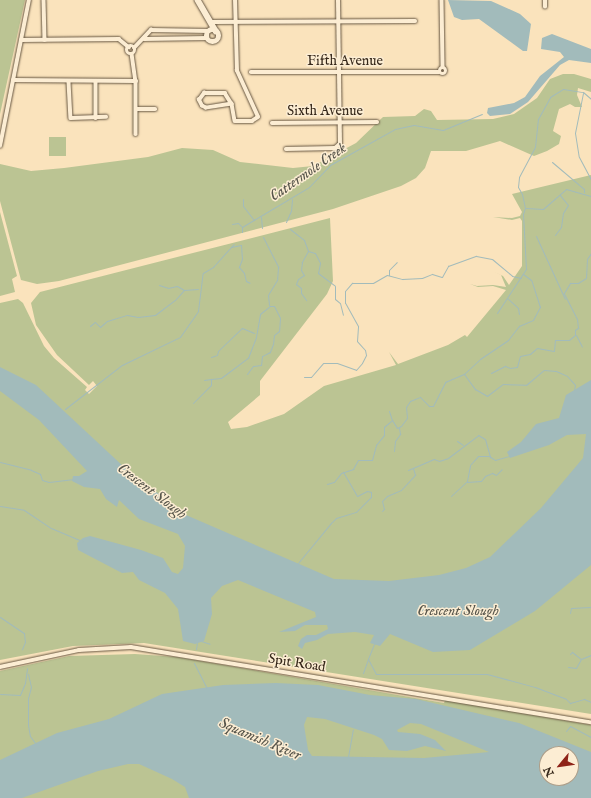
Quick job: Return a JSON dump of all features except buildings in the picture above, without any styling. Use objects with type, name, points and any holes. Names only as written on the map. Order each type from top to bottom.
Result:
[{"type":"street","points":[[0,146],[29,0]]},
{"type":"street","points":[[44,0],[45,40]]},
{"type":"street","points":[[144,39],[207,38],[211,42],[216,40],[219,36],[198,0]]},
{"type":"street","points":[[232,104],[206,108],[202,106],[199,100],[204,93],[224,93],[232,104],[236,121],[252,121],[258,117],[237,71],[235,0]]},
{"type":"street","points":[[286,148],[338,146],[338,0]]},
{"type":"street","points":[[442,0],[442,67],[439,72],[446,73],[446,69],[442,67]]},
{"type":"street","points":[[545,0],[545,7]]},
{"type":"street","points":[[210,20],[235,22],[414,21]]},
{"type":"street","points":[[207,38],[210,20]]},
{"type":"street","points":[[136,134],[136,81],[132,54],[134,48],[151,30],[216,31]]},
{"type":"street","points":[[21,40],[119,39],[128,47],[134,48]]},
{"type":"street","points":[[128,47],[128,52],[132,54]]},
{"type":"street","name":"Fifth Avenue","points":[[251,72],[439,72]]},
{"type":"street","points":[[13,80],[69,82],[136,81]]},
{"type":"street","points":[[69,82],[70,116],[96,118],[106,117]]},
{"type":"street","points":[[96,82],[96,118]]},
{"type":"street","points":[[136,109],[155,109]]},
{"type":"street","name":"Sixth Avenue","points":[[272,123],[377,122]]},
{"type":"street","name":"Spit Road","points":[[0,667],[79,650],[131,647],[591,722]]},
{"type":"green space","points":[[0,0],[25,0],[0,114]]},
{"type":"green space","points":[[563,74],[574,74],[591,79],[591,92],[578,88],[577,95],[582,107],[575,107],[570,104],[559,109],[553,131],[561,136],[559,144],[534,156],[500,141],[466,151],[431,151],[425,168],[416,178],[401,186],[333,209],[59,281],[37,284],[21,280],[0,201],[0,164],[31,171],[148,157],[182,148],[213,150],[240,162],[293,168],[313,166],[356,143],[383,117],[415,116],[424,109],[431,111],[437,120],[493,119],[514,114],[537,98],[550,79]]},
{"type":"green space","points":[[49,137],[66,137],[66,156],[49,156]]},
{"type":"green space","points":[[591,175],[591,714],[144,643],[73,646],[0,660],[0,303],[18,299],[23,303],[44,346],[54,358],[87,387],[85,390],[89,394],[97,386],[93,381],[89,385],[57,355],[36,325],[31,303],[40,292],[330,218],[333,281],[327,294],[260,381],[260,395],[228,422],[231,429],[247,427],[284,414],[324,386],[396,365],[389,352],[398,364],[448,345],[465,335],[467,337],[506,290],[493,286],[478,287],[470,284],[477,286],[493,285],[506,287],[501,275],[509,285],[522,266],[522,221],[520,218],[512,220],[493,217],[512,218],[520,216],[522,212],[512,194]]},
{"type":"green space","points":[[0,212],[17,276],[12,279],[15,292],[0,296]]},
{"type":"green space","points":[[135,654],[177,657],[444,703],[445,700],[591,725],[591,798],[0,798],[0,671],[69,656]]},
{"type":"water","points":[[448,0],[491,1],[520,14],[531,24],[527,51],[523,51],[479,19],[462,20],[454,17]]},
{"type":"water","points":[[552,34],[591,49],[591,63],[569,60],[560,65],[528,102],[510,114],[490,116],[487,113],[488,108],[514,103],[525,97],[540,76],[564,57],[560,52],[541,49],[542,38]]},
{"type":"water","name":"Crescent Slough","points":[[0,367],[36,385],[124,467],[186,515],[334,579],[389,581],[439,575],[466,568],[490,557],[541,508],[583,458],[586,434],[567,435],[549,445],[510,458],[507,452],[521,442],[536,424],[559,418],[566,395],[591,380],[591,565],[535,611],[470,650],[433,652],[390,634],[380,646],[370,643],[374,635],[355,632],[328,634],[317,640],[305,643],[302,649],[298,646],[301,639],[307,635],[316,635],[328,629],[327,625],[305,625],[295,631],[279,632],[316,617],[315,612],[238,580],[222,586],[211,598],[212,614],[204,641],[195,644],[183,641],[178,609],[165,593],[139,580],[133,572],[122,573],[78,550],[77,543],[83,538],[90,536],[141,550],[163,558],[172,572],[178,574],[183,568],[185,546],[178,534],[139,519],[119,500],[117,507],[106,499],[100,489],[84,487],[72,481],[73,476],[79,476],[87,471],[39,420],[0,391]]},
{"type":"water","name":"Squamish River","points":[[276,683],[318,685],[370,695],[416,699],[519,723],[576,746],[539,746],[539,786],[579,786],[579,747],[591,752],[591,798],[189,798],[185,787],[172,779],[139,764],[128,764],[98,771],[22,798],[0,798],[0,760],[57,733],[109,719],[162,694],[223,685]],"holes":[[[307,717],[325,719],[374,735],[382,739],[389,750],[407,751],[425,746],[446,751],[435,740],[420,734],[398,732],[397,730],[410,723],[421,724],[489,752],[424,758],[312,756],[308,750],[304,725]]]},
{"type":"waterway","points":[[497,313],[526,269],[523,214],[525,208],[522,194],[518,187],[519,177],[535,147],[538,119],[550,97],[563,89],[583,92],[591,99]]},
{"type":"waterway","points":[[583,93],[575,133],[579,157],[591,180]]},
{"type":"waterway","name":"Cattermole Creek","points":[[242,232],[242,227],[309,187],[330,165],[395,129],[414,125],[443,130],[482,114]]},
{"type":"waterway","points":[[552,162],[584,189],[584,192]]},
{"type":"waterway","points":[[526,208],[543,209],[566,189],[591,196]]},
{"type":"waterway","points":[[555,235],[561,227],[563,213],[568,205],[560,195]]},
{"type":"waterway","points":[[243,199],[243,206],[254,220]]},
{"type":"waterway","points":[[286,222],[291,211],[292,199]]},
{"type":"waterway","points":[[261,217],[262,228]]},
{"type":"waterway","points":[[232,224],[238,223],[242,227]]},
{"type":"waterway","points":[[290,229],[304,240],[308,251],[302,262],[301,270],[304,275],[298,279],[296,284],[301,288],[301,293],[306,300]]},
{"type":"waterway","points":[[536,236],[565,299]]},
{"type":"waterway","points":[[263,237],[278,267],[277,280],[268,295],[269,305]]},
{"type":"waterway","name":"Cattermole Creek","points":[[65,409],[122,365],[180,337],[198,311],[203,273],[213,267],[234,244]]},
{"type":"waterway","points":[[231,247],[241,245],[242,259],[239,267],[244,273],[246,281],[250,283]]},
{"type":"waterway","points":[[308,251],[315,253],[320,263],[318,273],[335,286],[335,299],[340,303],[343,315]]},
{"type":"waterway","points":[[491,373],[505,366],[510,368],[517,367],[520,356],[530,354],[537,348],[554,351],[555,340],[569,340],[575,335],[575,330],[578,328],[577,319],[564,293],[570,283],[578,283],[586,278],[587,259],[591,253]]},
{"type":"waterway","points":[[304,377],[311,377],[323,363],[337,363],[356,370],[362,363],[366,355],[365,350],[357,341],[358,326],[345,303],[345,291],[352,283],[373,283],[387,275],[402,279],[422,278],[432,274],[442,277],[448,266],[476,256],[492,259],[512,276],[521,278]]},
{"type":"waterway","points":[[389,275],[389,270],[397,262]]},
{"type":"waterway","points":[[327,484],[334,482],[341,473],[353,469],[358,460],[372,460],[376,445],[384,435],[384,427],[392,420],[397,428],[401,426],[407,418],[406,407],[410,401],[420,397],[429,406],[433,406],[445,382],[464,374],[480,359],[508,340],[519,326],[533,320],[540,307],[531,280],[523,274]]},
{"type":"waterway","points":[[159,285],[168,288],[177,286],[184,290],[198,289]]},
{"type":"waterway","points":[[90,326],[95,322],[100,327],[107,321],[127,315],[138,317],[155,315],[175,300],[184,290]]},
{"type":"waterway","points":[[507,298],[518,308],[519,314]]},
{"type":"waterway","points":[[193,403],[211,385],[211,379],[221,378],[248,358],[256,337],[260,314],[270,306],[274,306],[280,318],[279,331],[274,335],[270,352],[262,356],[261,365],[253,366],[247,374]]},
{"type":"waterway","points":[[211,357],[217,355],[218,351],[242,328],[254,333]]},
{"type":"waterway","points":[[576,335],[582,347]]},
{"type":"waterway","points":[[464,374],[475,389],[487,396],[503,384],[526,385],[544,370],[556,371],[567,376],[575,385],[574,390]]},
{"type":"waterway","points":[[204,380],[211,379]]},
{"type":"waterway","points":[[389,411],[392,420]]},
{"type":"waterway","points":[[394,451],[395,441],[400,434],[399,428]]},
{"type":"waterway","points":[[408,470],[434,459],[439,461],[448,458],[478,435],[485,439],[490,457]]},
{"type":"waterway","points":[[457,441],[463,445]]},
{"type":"waterway","points":[[451,496],[467,481],[470,465],[478,456],[489,456],[495,460],[509,456]]},
{"type":"waterway","points":[[0,462],[31,470],[40,474],[42,480],[49,482],[72,479]]},
{"type":"waterway","points":[[382,511],[384,509],[382,501],[387,496],[401,490],[415,475],[413,468]]},
{"type":"waterway","points":[[467,482],[481,481],[485,476],[492,473],[496,475],[502,469]]},
{"type":"waterway","points":[[298,563],[336,518],[356,512],[371,497],[371,492],[367,491],[357,496],[343,472]]},
{"type":"waterway","points":[[0,506],[24,510],[51,528],[82,541]]},
{"type":"waterway","points":[[570,613],[571,608],[591,607]]},
{"type":"waterway","points":[[0,617],[24,633],[25,642],[22,649]]},
{"type":"waterway","points":[[201,641],[210,644]]},
{"type":"waterway","points":[[196,649],[197,643]]},
{"type":"waterway","points":[[374,644],[368,659],[376,674],[487,674],[535,687],[566,699],[570,703],[584,699],[591,702]]},
{"type":"waterway","points":[[570,654],[572,652],[581,659],[591,655]]},
{"type":"waterway","points":[[363,673],[368,659]]},
{"type":"waterway","points":[[568,667],[576,668],[581,659]]},
{"type":"waterway","points":[[194,663],[207,688]]},
{"type":"waterway","points":[[0,694],[20,695],[25,683],[27,668]]},
{"type":"waterway","points":[[28,674],[31,687],[28,698],[28,725],[30,736],[35,743]]},
{"type":"waterway","points":[[566,731],[570,726],[591,737]]},
{"type":"waterway","points":[[348,757],[353,729]]}]
